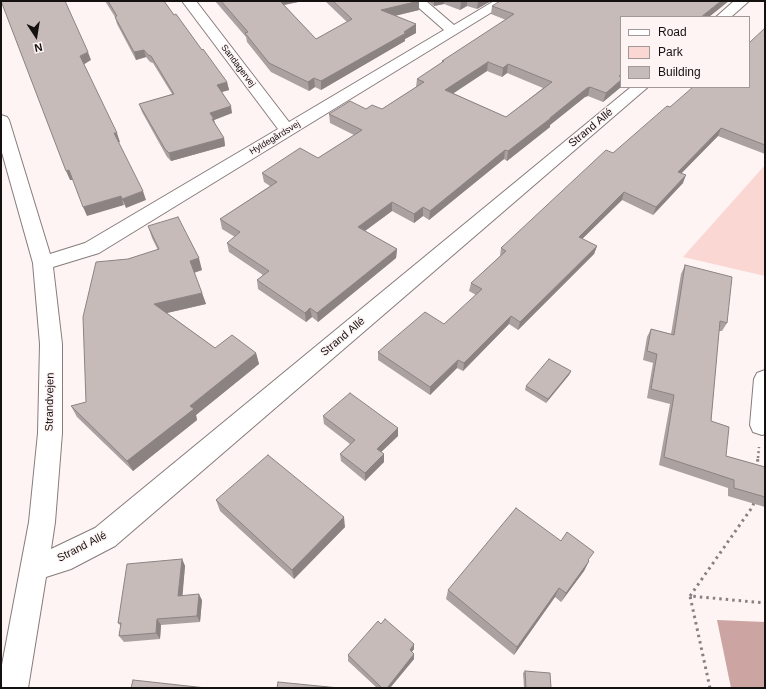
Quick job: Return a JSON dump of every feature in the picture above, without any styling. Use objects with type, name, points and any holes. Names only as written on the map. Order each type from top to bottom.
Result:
[{"type":"street","name":"Sandagervej","points":[[190,1],[287,130]]},
{"type":"street","points":[[418,1],[453,31]]},
{"type":"street","name":"Hyldegårdsvej","points":[[43,263],[92,248],[503,1]]},
{"type":"street","points":[[724,16],[742,1]]},
{"type":"street","name":"Strand Allé","points":[[35,566],[61,560],[105,538],[639,88]]},
{"type":"street","name":"Strandvejen","points":[[1,120],[43,263],[51,344],[50,433],[42,522],[13,688]]},
{"type":"street","points":[[762,425],[765,379]]},
{"type":"path","points":[[756,476],[762,425]]},
{"type":"path","points":[[710,688],[690,596],[753,506],[754,498]]},
{"type":"path","points":[[690,596],[765,603]]},
{"type":"green space","points":[[765,165],[765,276],[683,257]]},
{"type":"shaded area","points":[[717,620],[765,622],[765,688],[731,688]]},
{"type":"building","points":[[1,1],[65,1],[88,52],[80,56],[117,133],[114,133],[143,191],[122,199],[121,196],[83,207],[69,170],[66,171]]},
{"type":"building","points":[[108,1],[164,1],[174,15],[176,14],[227,82],[217,85],[231,106],[210,113],[224,138],[169,153],[165,149],[139,104],[174,94],[151,56],[144,50],[134,52],[115,17],[117,16]]},
{"type":"building","points":[[221,1],[280,1],[316,39],[352,19],[333,1],[419,1],[381,10],[416,24],[404,32],[406,33],[321,81],[314,78],[308,82],[269,63],[245,33],[248,32]]},
{"type":"building","points":[[500,1],[721,1],[702,16],[620,16],[620,81],[606,93],[590,87],[587,88],[508,151],[505,150],[430,211],[423,207],[414,214],[392,202],[358,227],[397,249],[317,313],[310,308],[305,313],[257,280],[269,271],[227,243],[240,232],[220,219],[277,182],[262,173],[300,148],[318,158],[362,130],[329,114],[350,101],[366,109],[372,105],[382,109],[424,82],[417,79],[444,61],[442,61],[514,14],[492,6]],"holes":[[[488,62],[503,68],[508,64],[552,82],[506,117],[445,90]]]},
{"type":"building","points":[[765,28],[765,145],[721,128],[678,172],[686,175],[656,207],[624,192],[579,237],[597,246],[520,322],[511,316],[464,363],[458,360],[430,387],[378,352],[425,312],[444,324],[482,289],[471,283],[506,251],[501,248],[606,150],[613,153],[667,106],[670,107],[692,88],[750,88],[750,42]]},
{"type":"building","points":[[178,217],[199,258],[190,261],[202,293],[154,304],[215,348],[232,335],[256,353],[190,406],[194,409],[127,461],[71,406],[86,402],[83,317],[96,262],[128,259],[159,249],[148,226]]},
{"type":"building","points":[[685,265],[732,277],[727,323],[720,321],[711,421],[729,427],[726,456],[765,467],[765,497],[734,488],[734,480],[664,457],[674,395],[651,389],[657,354],[647,351],[651,329],[674,335]]},
{"type":"building","points":[[549,359],[571,371],[548,399],[526,386]]},
{"type":"building","points":[[350,393],[398,428],[377,449],[384,454],[365,473],[340,454],[355,440],[323,416]]},
{"type":"building","points":[[268,455],[344,517],[292,570],[216,500]]},
{"type":"building","points":[[516,508],[561,541],[567,532],[594,552],[566,593],[559,588],[517,647],[448,590]]},
{"type":"building","points":[[182,559],[178,596],[199,594],[197,616],[157,619],[156,633],[119,636],[121,623],[118,623],[127,564]]},
{"type":"building","points":[[385,619],[414,644],[410,650],[414,654],[387,688],[382,688],[348,655],[378,621],[381,624]]},
{"type":"building","points":[[525,671],[550,673],[551,688],[526,688]]},
{"type":"building","points":[[133,680],[206,688],[131,688]]},
{"type":"building","points":[[278,682],[339,688],[277,688]]}]
